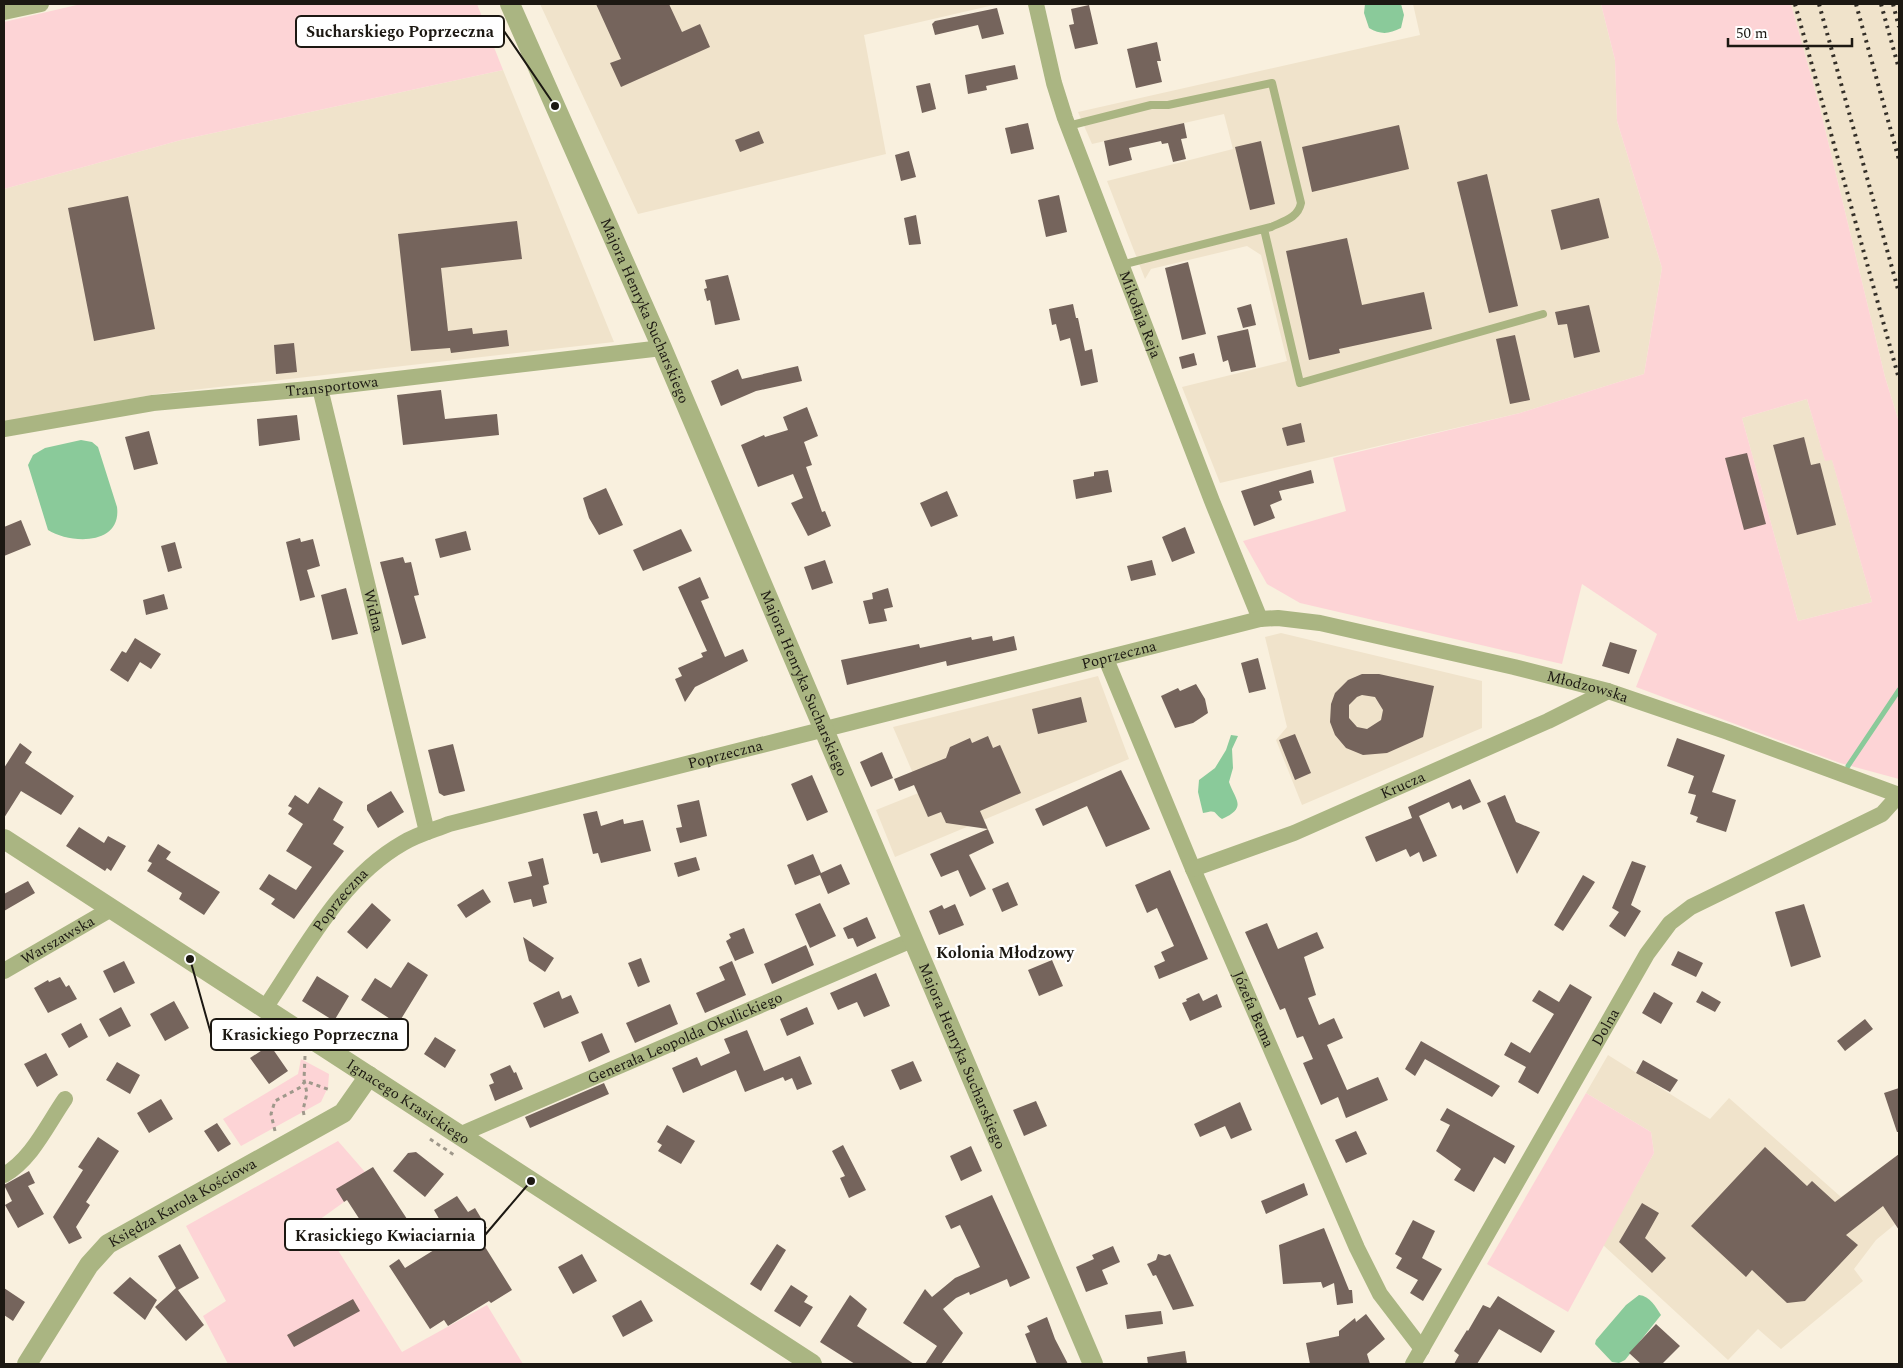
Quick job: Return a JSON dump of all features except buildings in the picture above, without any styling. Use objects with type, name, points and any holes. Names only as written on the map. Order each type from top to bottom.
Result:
[{"type":"street","points":[[4,12],[41,4]]},
{"type":"street","name":"Majora Henryka Sucharskiego","points":[[510,4],[662,348],[912,940],[1094,1364]]},
{"type":"street","name":"Mikołaja Reja","points":[[1036,4],[1054,83],[1068,126],[1212,502],[1260,619]]},
{"type":"street","name":"Transportowa","points":[[4,429],[153,403],[320,388],[662,348]]},
{"type":"street","name":"Widna","points":[[320,388],[427,832]]},
{"type":"street","name":"Młodzowska","points":[[1260,619],[1278,618],[1320,623],[1514,667],[1608,691],[1728,732],[1899,796]]},
{"type":"street","name":"Poprzeczna","points":[[265,1008],[340,896],[364,871],[389,852],[427,832],[450,824],[825,731],[1260,619]]},
{"type":"street","name":"Józefa Bema","points":[[1106,659],[1193,869],[1361,1255],[1380,1294],[1422,1349]]},
{"type":"street","name":"Krucza","points":[[1193,869],[1294,833],[1548,721],[1608,691]]},
{"type":"street","name":"Dolna","points":[[1413,1364],[1637,971],[1663,931],[1680,915],[1712,896],[1882,814],[1899,796]]},
{"type":"street","name":"Ignacego Krasickiego","points":[[4,839],[812,1364]]},
{"type":"street","name":"Warszawska","points":[[4,970],[112,909]]},
{"type":"street","name":"Generała Leopolda Okulickiego","points":[[459,1135],[912,940]]},
{"type":"street","name":"Księdza Karola Kościowa","points":[[26,1364],[89,1265],[108,1244],[343,1113],[369,1076]]},
{"type":"street","points":[[4,1175],[17,1168],[65,1099]]},
{"type":"lane","points":[[1068,126],[1151,105],[1168,106],[1272,83],[1301,202],[1299,211],[1289,220],[1264,229],[1121,265]]},
{"type":"lane","points":[[1264,229],[1300,383],[1544,314]]},
{"type":"path","points":[[304,1115],[303,1110],[307,1093],[304,1081],[306,1056]]},
{"type":"path","points":[[304,1081],[330,1090]]},
{"type":"path","points":[[275,1131],[271,1119],[273,1105],[280,1098],[301,1088],[304,1081]]},
{"type":"shaded area","points":[[81,4],[477,4],[503,70],[181,140],[4,189],[4,22]]},
{"type":"shaded area","points":[[540,4],[998,4],[864,35],[886,154],[638,214]]},
{"type":"shaded area","points":[[1365,4],[1401,4],[1404,15],[1401,28],[1385,33],[1369,28],[1364,13]]},
{"type":"shaded area","points":[[1413,4],[1601,4],[1615,60],[1617,121],[1662,268],[1644,374],[1520,413],[1220,483],[1182,387],[1287,361],[1261,255],[1247,246],[1151,269],[1145,279],[1107,181],[1233,149],[1224,114],[1092,144],[1078,112],[1420,35]]},
{"type":"shaded area","points":[[1601,4],[1791,4],[1820,108],[1885,377],[1899,422],[1899,779],[1840,763],[1636,687],[1657,634],[1582,584],[1562,664],[1300,603],[1267,584],[1243,541],[1346,511],[1333,458],[1520,413],[1644,374],[1662,268],[1617,121],[1615,60]],"holes":[[[1807,399],[1825,461],[1832,460],[1872,602],[1798,621],[1742,418]]]},
{"type":"shaded area","points":[[1791,4],[1899,4],[1899,422],[1885,377],[1820,108]]},
{"type":"shaded area","points":[[503,70],[614,342],[157,394],[4,422],[4,189],[181,140]]},
{"type":"shaded area","points":[[1807,399],[1825,460],[1832,459],[1872,602],[1798,621],[1742,418]]},
{"type":"shaded area","points":[[81,440],[92,442],[98,447],[117,507],[116,520],[111,529],[103,535],[81,539],[57,535],[48,530],[28,465],[33,455],[45,448]]},
{"type":"shaded area","points":[[1281,633],[1482,681],[1482,728],[1302,805],[1276,740],[1287,727],[1265,637]]},
{"type":"shaded area","points":[[1098,676],[1129,759],[895,857],[876,810],[921,792],[893,727]]},
{"type":"shaded area","points":[[1231,735],[1238,736],[1232,749],[1233,768],[1229,782],[1238,803],[1235,811],[1222,819],[1215,812],[1203,813],[1198,792],[1199,780],[1215,768],[1226,750]]},
{"type":"shaded area","points":[[1608,1055],[1710,1119],[1729,1098],[1841,1197],[1895,1157],[1899,1164],[1899,1221],[1876,1240],[1854,1269],[1863,1281],[1781,1349],[1758,1329],[1728,1360],[1603,1245],[1654,1153],[1651,1132],[1586,1093]]},
{"type":"shaded area","points":[[301,1059],[329,1074],[328,1087],[321,1102],[241,1146],[223,1119],[298,1074]]},
{"type":"shaded area","points":[[1586,1093],[1651,1132],[1654,1153],[1568,1312],[1487,1264]]},
{"type":"shaded area","points":[[338,1141],[365,1172],[344,1202],[319,1220],[402,1352],[487,1305],[523,1364],[228,1364],[203,1316],[226,1301],[186,1226]]},
{"type":"shaded area","points":[[1639,1295],[1655,1305],[1661,1315],[1625,1360],[1619,1363],[1612,1362],[1595,1344],[1596,1340],[1626,1305]]},
{"type":"waterway","points":[[1848,766],[1899,690]]},
{"type":"railway","points":[[1795,4],[1899,379]]},
{"type":"railway","points":[[1819,4],[1899,293]]},
{"type":"railway","points":[[1856,4],[1899,160]]},
{"type":"railway","points":[[1881,4],[1899,69]]},
{"type":"railway","points":[[1893,4],[1899,27]]},
{"type":"place","name":"Sucharskiego Poprzeczna","points":[[555,106]]},
{"type":"place","name":"Krasickiego Poprzeczna","points":[[190,959]]},
{"type":"place","name":"Krasickiego Kwiaciarnia","points":[[531,1181]]},
{"type":"district","name":"Kolonia Młodzowy","points":[[1005,952]]}]
